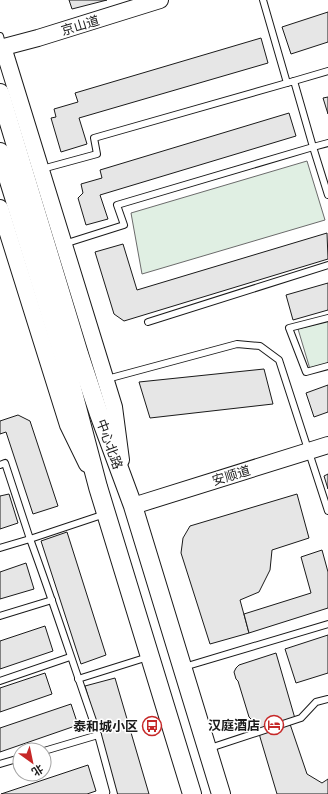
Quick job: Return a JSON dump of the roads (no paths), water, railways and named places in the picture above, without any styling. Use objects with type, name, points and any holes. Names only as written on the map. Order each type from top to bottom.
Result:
[{"type":"main road","name":"中心北路","points":[[0,93],[79,354],[99,414],[133,506],[221,794]]},
{"type":"main road","name":"中心北路","points":[[0,152],[64,358],[98,487],[192,794]]},
{"type":"street","name":"京山道","points":[[1,44],[38,38],[160,0]]},
{"type":"street","points":[[1,44],[42,169],[104,379],[114,407],[123,479]]},
{"type":"street","points":[[0,208],[68,425],[98,487]]},
{"type":"street","name":"安顺道","points":[[133,506],[328,445]]},
{"type":"lane","points":[[263,0],[287,84]]},
{"type":"lane","points":[[42,169],[97,154],[94,138],[287,84],[328,71]]},
{"type":"lane","points":[[294,81],[328,195]]},
{"type":"lane","points":[[64,244],[124,225],[116,205],[328,142]]},
{"type":"lane","points":[[148,322],[328,265]]},
{"type":"lane","points":[[328,318],[289,328],[306,372],[328,366]]},
{"type":"lane","points":[[104,379],[238,344],[260,346],[279,360],[328,510]]},
{"type":"lane","points":[[0,465],[5,463],[70,657],[98,735],[113,794]]},
{"type":"lane","points":[[0,548],[106,514]]},
{"type":"lane","points":[[0,616],[52,600]]},
{"type":"lane","points":[[182,667],[328,624]]},
{"type":"lane","points":[[78,679],[149,656]]},
{"type":"lane","points":[[0,681],[70,657]]},
{"type":"lane","points":[[207,749],[301,718],[316,702],[328,699]]},
{"type":"lane","points":[[52,749],[98,735]]},
{"type":"lane","points":[[0,764],[12,760]]},
{"type":"place","name":"汉庭酒店","points":[[274,725]]},
{"type":"place","name":"泰和城小区","points":[[152,726]]}]
